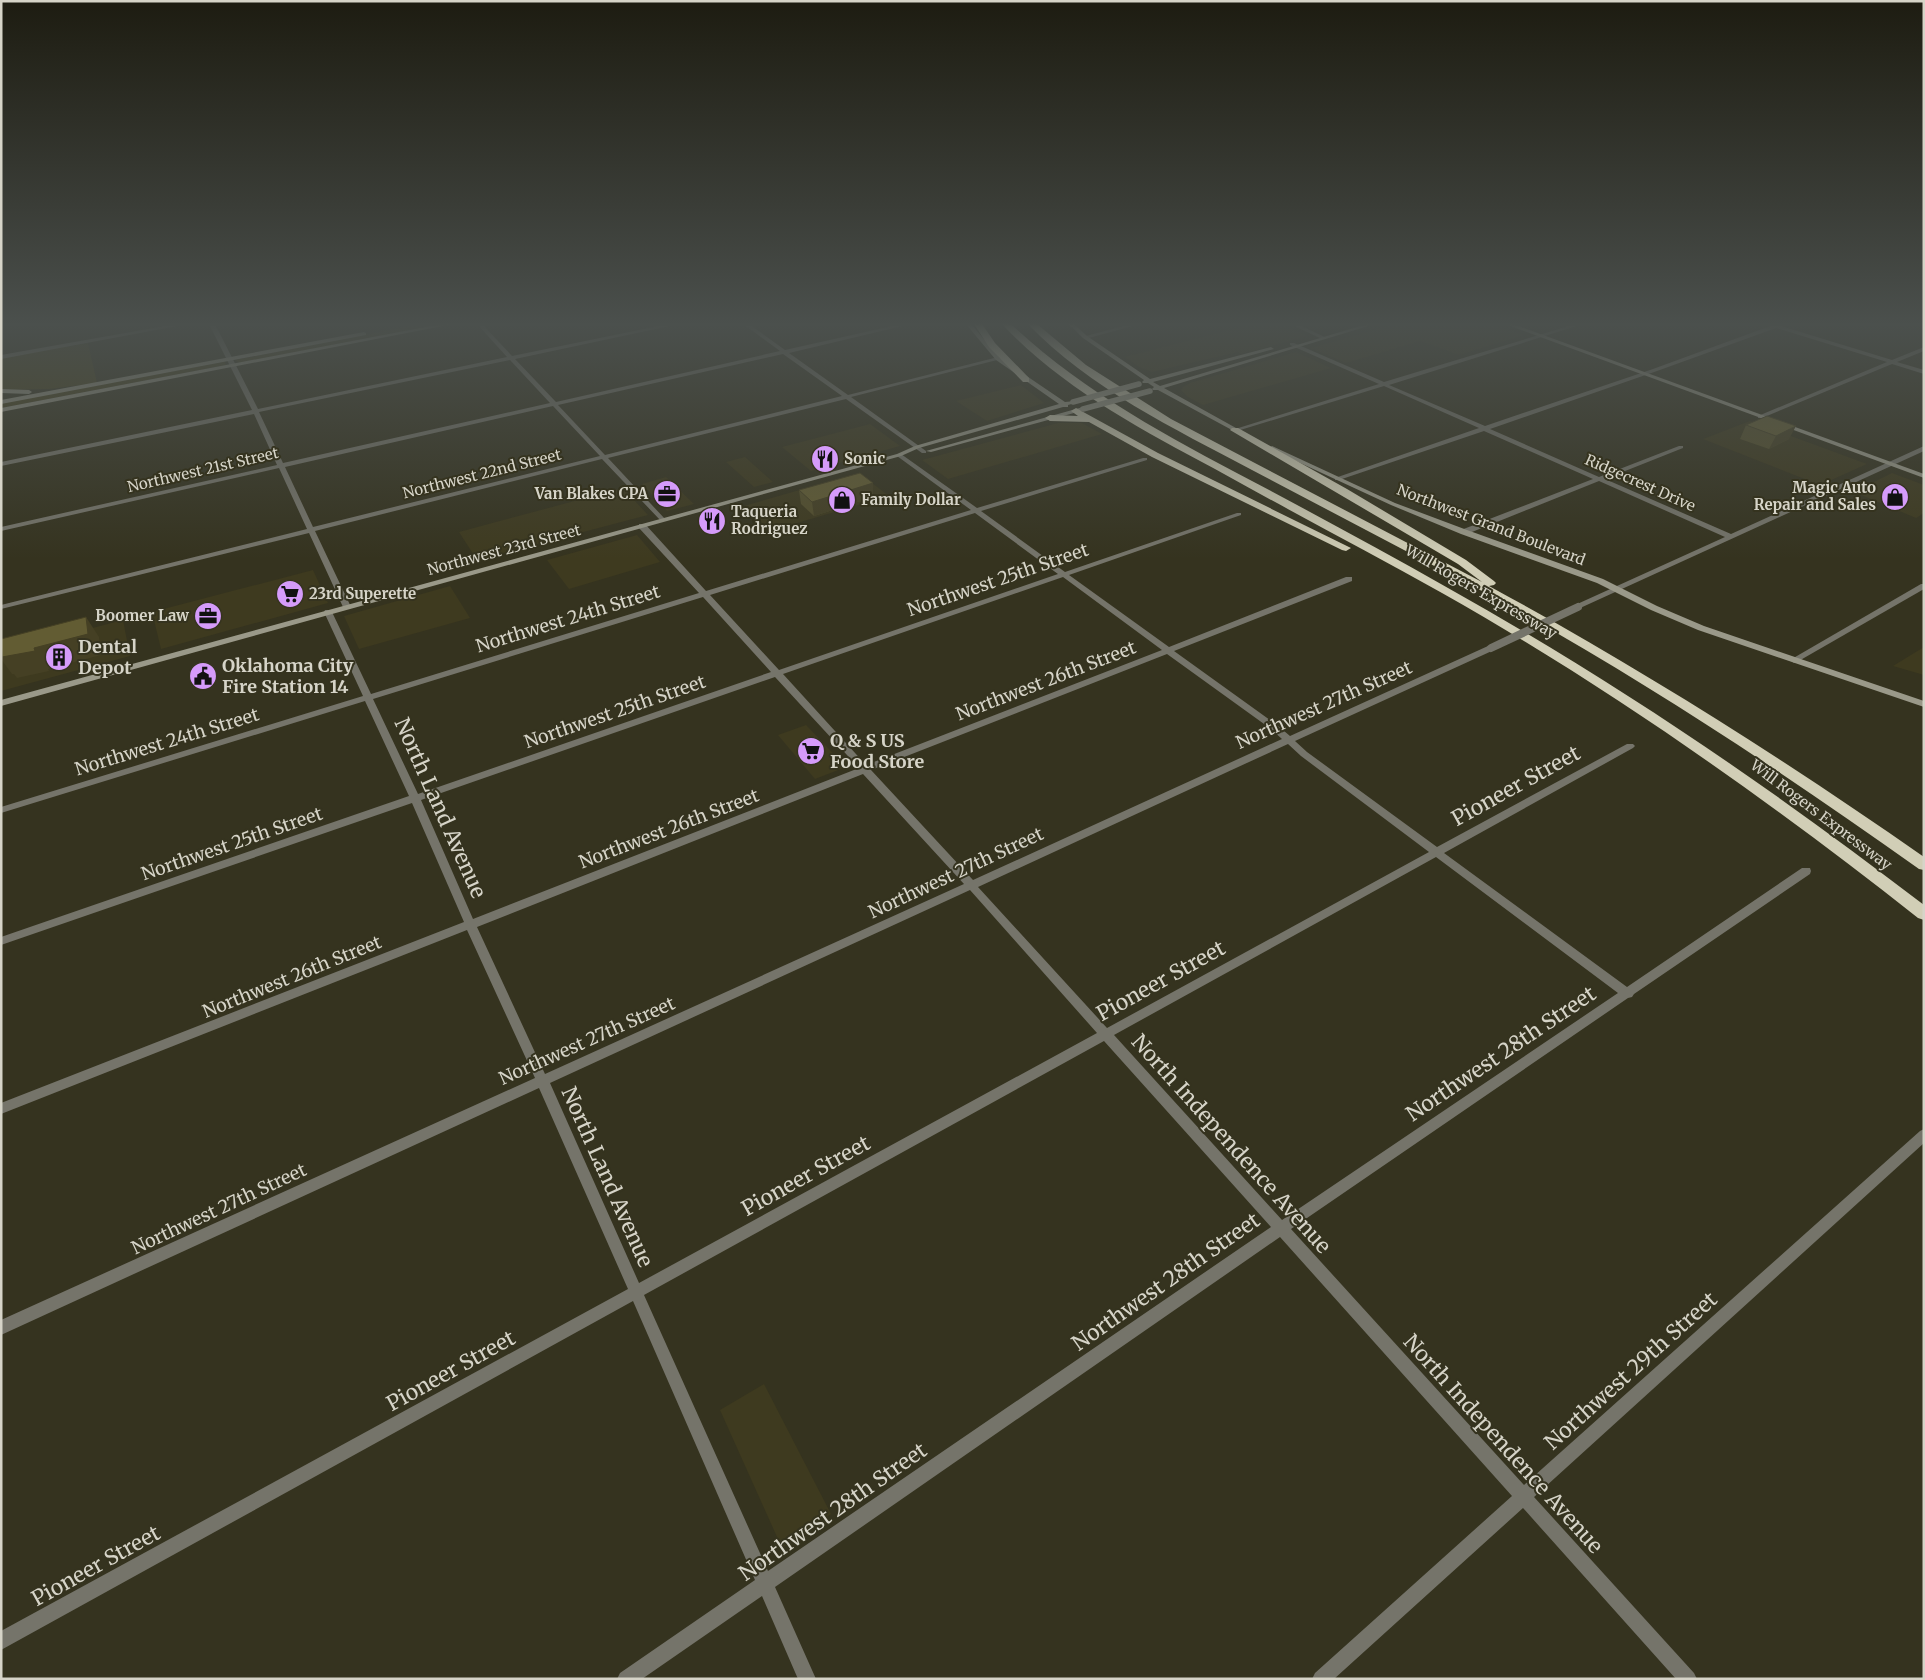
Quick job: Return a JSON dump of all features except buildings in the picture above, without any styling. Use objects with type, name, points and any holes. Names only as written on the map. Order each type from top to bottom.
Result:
[{"type":"highway","name":"Will Rogers Expressway","points":[[1104,402],[1137,424],[1394,562],[1511,628],[1643,710],[1725,766],[1924,914]]},
{"type":"highway","name":"Will Rogers Expressway","points":[[1138,402],[1154,413],[1529,612],[1694,710],[1812,787],[1924,865]]},
{"type":"highway","points":[[1077,408],[1093,422],[1156,455],[1511,628]]},
{"type":"highway","points":[[1050,418],[1080,419],[1093,422]]},
{"type":"highway","points":[[1235,430],[1343,491],[1462,562],[1529,612]]},
{"type":"main road","points":[[1,410],[38,402]]},
{"type":"main road","points":[[1060,402],[1077,408]]},
{"type":"main road","name":"Northwest 23rd Street","points":[[1,702],[899,455],[924,452],[1050,418],[1091,402]]},
{"type":"main road","name":"Northwest 23rd Street","points":[[1077,408],[1101,402]]},
{"type":"main road","name":"Northwest Grand Boulevard","points":[[1186,402],[1235,430],[1337,479],[1464,532],[1617,589],[1654,608],[1702,628],[1924,704]]},
{"type":"main road","points":[[1721,402],[1924,476]]},
{"type":"main road","name":"Northwest 23rd Street","points":[[899,455],[917,447],[1064,405]]},
{"type":"street","points":[[251,402],[347,607]]},
{"type":"street","points":[[1,464],[302,402]]},
{"type":"street","name":"Northwest 21st Street","points":[[1,528],[562,402]]},
{"type":"street","name":"Northwest 22nd Street","points":[[1,607],[825,402]]},
{"type":"street","points":[[855,402],[924,452]]},
{"type":"street","points":[[1235,430],[1324,402]]},
{"type":"street","name":"Ridgecrest Drive","points":[[1426,402],[1732,537]]},
{"type":"street","points":[[1337,479],[1560,402]]},
{"type":"street","points":[[1760,417],[1795,402]]},
{"type":"street","points":[[555,404],[663,520]]},
{"type":"street","points":[[1464,532],[1681,447]]},
{"type":"street","name":"Northwest 27th Street","points":[[1,1328],[971,886],[1924,448]]},
{"type":"street","points":[[899,455],[1274,727],[1304,754],[1628,994]]},
{"type":"street","name":"Northwest 24th Street","points":[[1,810],[1145,459]]},
{"type":"street","name":"Northwest 25th Street","points":[[1,941],[1239,514]]},
{"type":"street","name":"North Independence Avenue","points":[[642,526],[971,886],[1688,1679]]},
{"type":"street","name":"Northwest 26th Street","points":[[1,1109],[1349,579]]},
{"type":"street","points":[[1794,660],[1924,586]]},
{"type":"street","name":"North Land Avenue","points":[[328,612],[415,798],[470,924],[542,1080],[807,1679]]},
{"type":"street","name":"Pioneer Street","points":[[1,1641],[1630,746]]},
{"type":"street","name":"Northwest 28th Street","points":[[626,1679],[1280,1229],[1628,994],[1806,871]]},
{"type":"street","name":"Northwest 29th Street","points":[[1321,1679],[1924,1135]]},
{"type":"shaded area","points":[[4,402],[30,402],[1,408],[1,403]]},
{"type":"shaded area","points":[[958,402],[1044,403],[987,421]]},
{"type":"shaded area","points":[[1198,402],[1212,402],[1203,405]]},
{"type":"shaded area","points":[[1750,421],[1867,464],[1820,485],[1703,439]]},
{"type":"shaded area","points":[[1058,423],[1082,423],[1102,434],[948,479],[922,460]]},
{"type":"shaded area","name":"Sonic","points":[[870,424],[900,446],[811,471],[782,447]]},
{"type":"shaded area","points":[[745,457],[773,482],[754,487],[726,462]]},
{"type":"shaded area","points":[[859,473],[889,496],[770,531],[744,506]]},
{"type":"shaded area","name":"Magic Auto Repair and Sales","points":[[1892,473],[1924,485],[1924,513],[1916,518],[1854,492]]},
{"type":"shaded area","name":"Van Blakes CPA","points":[[666,477],[694,504],[667,511],[642,484]]},
{"type":"shaded area","points":[[623,488],[648,515],[477,560],[459,532]]},
{"type":"shaded area","points":[[637,535],[660,562],[569,589],[547,560]]},
{"type":"shaded area","points":[[313,570],[328,603],[161,649],[152,612]]},
{"type":"shaded area","points":[[450,586],[470,618],[359,649],[344,616]]},
{"type":"shaded area","points":[[123,620],[130,656],[1,691],[1,652]]},
{"type":"shaded area","points":[[1924,647],[1924,675],[1893,666]]},
{"type":"shaded area","name":"Q & S US Food Store","points":[[806,725],[846,767],[815,779],[778,735]]},
{"type":"shaded area","points":[[764,1384],[831,1514],[782,1548],[720,1410]]},
{"type":"place","name":"Sonic","points":[[825,459]]},
{"type":"place","name":"Van Blakes CPA","points":[[667,494]]},
{"type":"place","name":"Magic Auto Repair and Sales","points":[[1895,497]]},
{"type":"place","name":"Family Dollar","points":[[842,500]]},
{"type":"place","name":"Taqueria Rodriguez","points":[[712,521]]},
{"type":"place","name":"23rd Superette","points":[[290,594]]},
{"type":"place","name":"Boomer Law","points":[[208,616]]},
{"type":"place","name":"Dental Depot","points":[[59,657]]},
{"type":"place","name":"Oklahoma City Fire Station 14","points":[[203,676]]},
{"type":"place","name":"Q & S US Food Store","points":[[811,751]]}]
